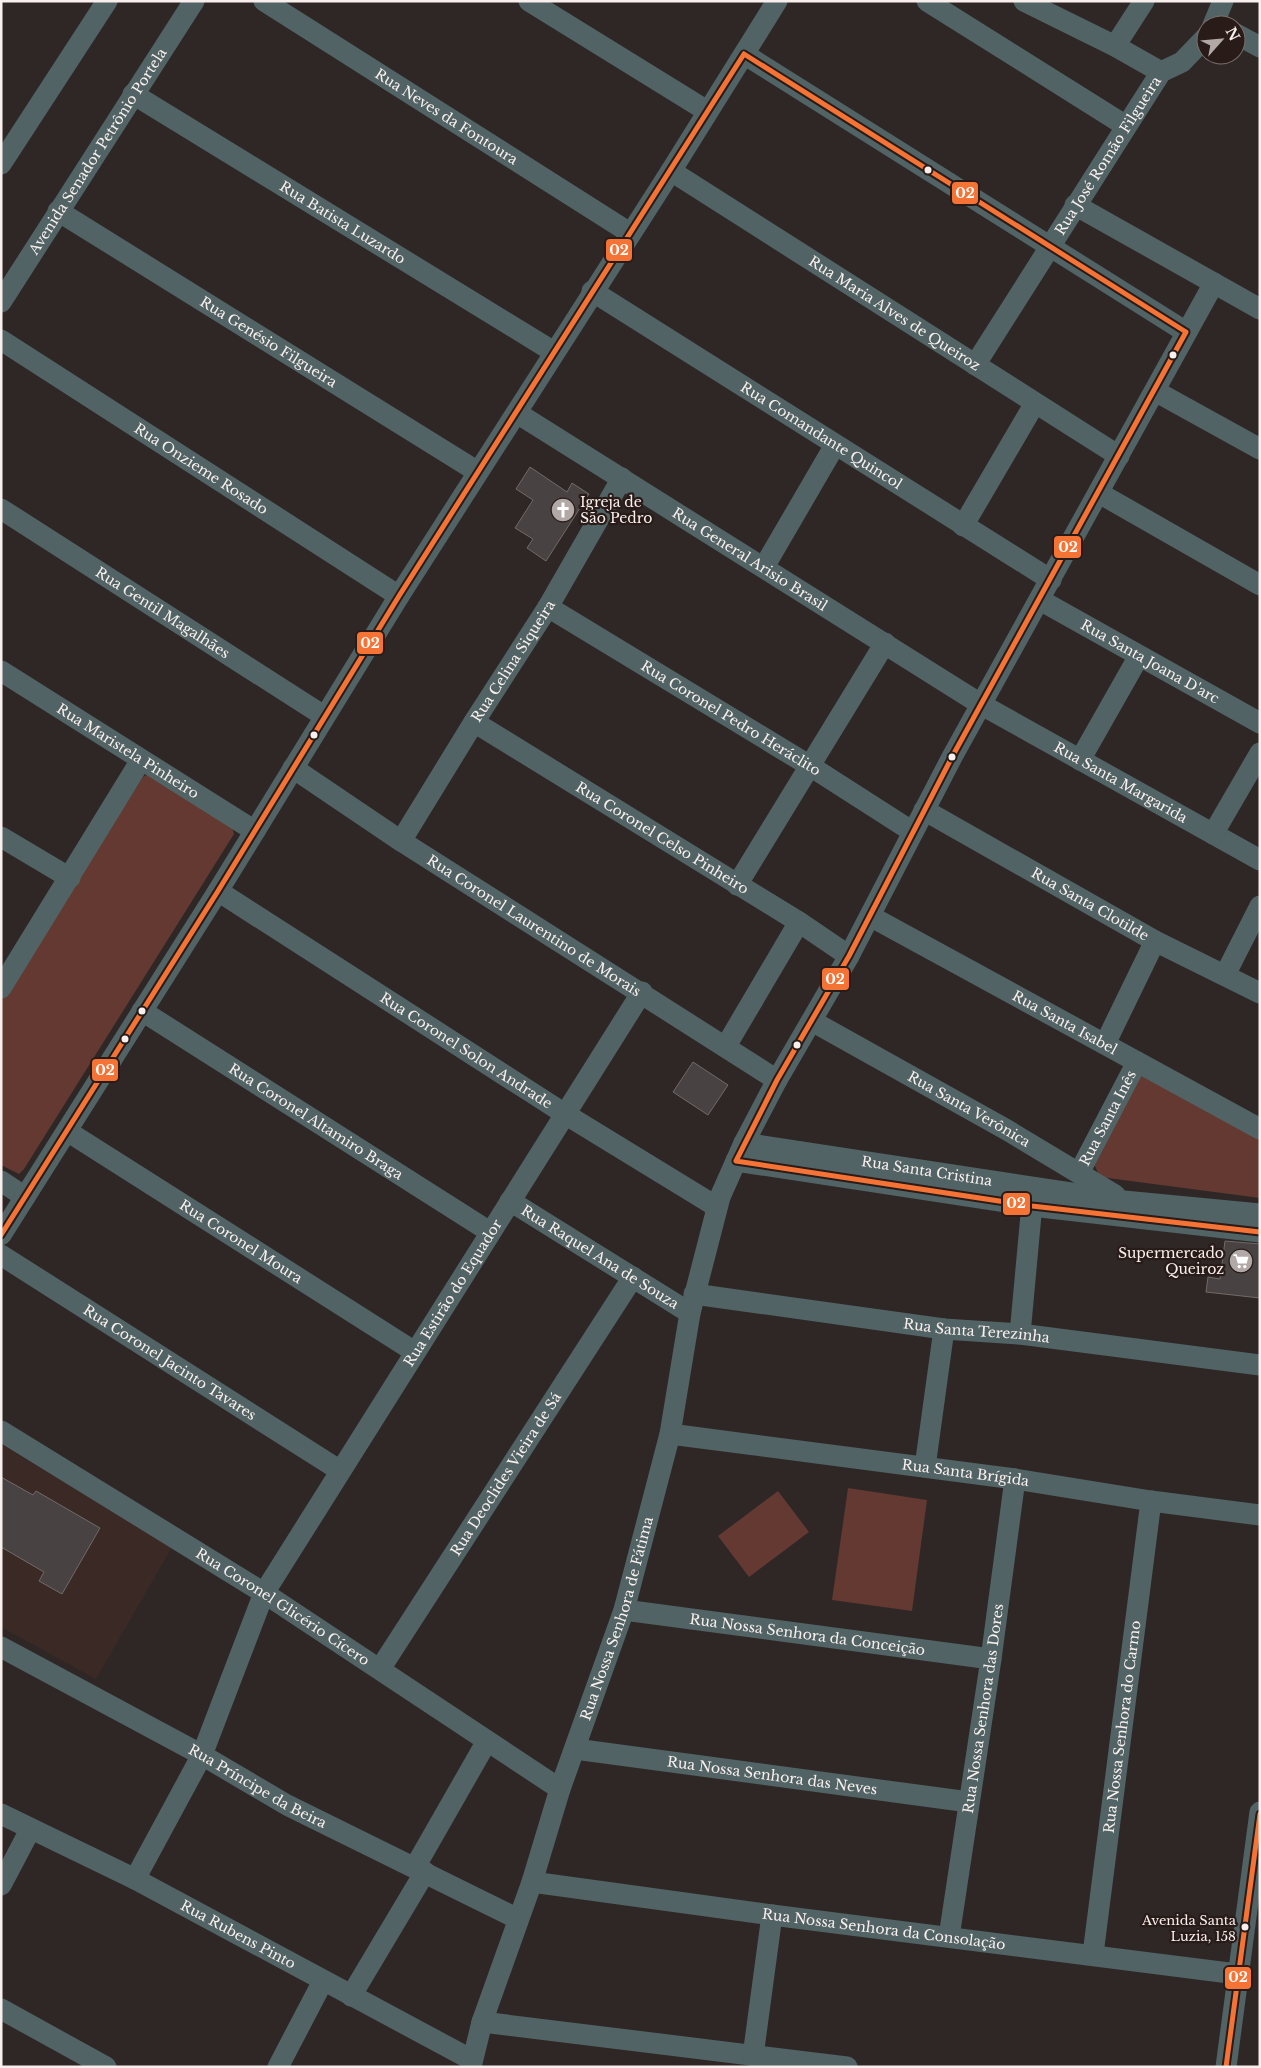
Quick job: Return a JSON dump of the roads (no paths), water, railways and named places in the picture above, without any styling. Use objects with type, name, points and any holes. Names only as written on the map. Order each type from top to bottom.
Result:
[{"type":"street","points":[[1,164],[107,1]]},
{"type":"street","name":"Avenida Senador Petrônio Portela","points":[[1,302],[194,1]]},
{"type":"street","name":"Rua Neves da Fontoura","points":[[264,1],[630,234]]},
{"type":"street","points":[[529,1],[707,111]]},
{"type":"street","points":[[1,1234],[218,891],[399,596],[517,414],[592,291],[671,171],[777,1]]},
{"type":"street","points":[[927,1],[1126,126]]},
{"type":"street","points":[[1024,1],[1115,46],[1160,72]]},
{"type":"street","points":[[1115,46],[1144,1]]},
{"type":"street","name":"Rua José Romão Filgueira","points":[[1217,15],[1222,1]]},
{"type":"street","points":[[1246,39],[1260,47]]},
{"type":"street","name":"Rua José Romão Filgueira","points":[[975,365],[1052,246],[1074,205],[1160,72],[1182,62],[1196,46]]},
{"type":"street","points":[[744,54],[1186,332]]},
{"type":"street","name":"Rua Batista Luzardo","points":[[133,94],[554,352]]},
{"type":"street","name":"Rua Maria Alves de Queiroz","points":[[671,171],[1119,456]]},
{"type":"street","points":[[1074,205],[1260,309]]},
{"type":"street","name":"Rua Genésio Filgueira","points":[[58,211],[478,472]]},
{"type":"street","name":"Rua Nossa Senhora de Fátima","points":[[472,2063],[482,2022],[532,1882],[560,1789],[624,1610],[670,1434],[692,1304],[717,1207],[740,1152],[777,1080],[849,956],[912,832],[1214,283]]},
{"type":"street","name":"Rua Comandante Quincol","points":[[592,291],[1051,580]]},
{"type":"street","name":"Rua Onzieme Rosado","points":[[1,340],[399,596]]},
{"type":"street","points":[[1155,391],[1260,449]]},
{"type":"street","points":[[963,526],[1035,403]]},
{"type":"street","name":"Rua General Arisio Brasil","points":[[517,414],[982,705]]},
{"type":"street","points":[[764,567],[835,445]]},
{"type":"street","name":"Rua Celina Siqueira","points":[[401,841],[548,607],[622,478]]},
{"type":"street","points":[[1099,493],[1260,585]]},
{"type":"street","name":"Rua Gentil Magalhães","points":[[1,509],[324,716]]},
{"type":"street","name":"Rua Santa Joana D'arc","points":[[1040,600],[1260,723]]},
{"type":"street","name":"Rua Coronel Pedro Heráclito","points":[[548,607],[810,766],[912,832]]},
{"type":"street","points":[[737,885],[885,643]]},
{"type":"street","points":[[1080,760],[1139,656]]},
{"type":"street","name":"Rua Maristela Pinheiro","points":[[1,672],[255,831]]},
{"type":"street","name":"Rua Santa Margarida","points":[[982,705],[1260,860]]},
{"type":"street","name":"Rua Coronel Celso Pinheiro","points":[[474,722],[799,922],[849,956]]},
{"type":"street","points":[[1213,834],[1260,753]]},
{"type":"street","points":[[1,988],[141,760]]},
{"type":"street","name":"Rua Coronel Laurentino de Morais","points":[[293,768],[401,841],[642,992],[777,1080]]},
{"type":"street","name":"Rua Santa Clotilde","points":[[924,810],[1155,941],[1260,993]]},
{"type":"street","points":[[1,837],[70,878]]},
{"type":"street","name":"Rua Coronel Solon Andrade","points":[[218,891],[564,1114],[717,1207]]},
{"type":"street","points":[[1225,975],[1260,906]]},
{"type":"street","name":"Rua Santa Isabel","points":[[870,916],[1260,1129]]},
{"type":"street","points":[[726,1046],[799,922]]},
{"type":"street","points":[[1105,1044],[1155,941]]},
{"type":"street","name":"Rua Estirão do Equador","points":[[135,1880],[202,1755],[264,1593],[642,992]]},
{"type":"street","name":"Rua Coronel Altamiro Braga","points":[[142,1011],[490,1232]]},
{"type":"street","name":"Rua Santa Verônica","points":[[812,1022],[1079,1173],[1124,1201]]},
{"type":"street","name":"Rua Santa Inês","points":[[1079,1173],[1137,1062]]},
{"type":"street","name":"Rua Coronel Moura","points":[[67,1131],[414,1352]]},
{"type":"street","name":"Rua Santa Cristina","points":[[740,1152],[1260,1232]]},
{"type":"street","points":[[1,1181],[25,1197]]},
{"type":"street","points":[[1020,1334],[1033,1197]]},
{"type":"street","name":"Rua Santa Cristina","points":[[1033,1197],[1124,1201],[1260,1214]]},
{"type":"street","name":"Rua Raquel Ana de Souza","points":[[510,1201],[633,1277],[692,1304]]},
{"type":"street","name":"Rua Coronel Jacinto Tavares","points":[[1,1255],[340,1470]]},
{"type":"street","name":"Rua Deoclides Vieira de Sá","points":[[380,1669],[633,1277]]},
{"type":"street","name":"Rua Santa Terezinha","points":[[692,1304],[944,1329],[1020,1334],[1260,1365]]},
{"type":"street","points":[[925,1467],[944,1329]]},
{"type":"street","name":"Rua Coronel Glicério Cícero","points":[[1,1431],[264,1593],[560,1789]]},
{"type":"street","name":"Rua Santa Brígida","points":[[670,1434],[1015,1479],[1151,1501],[1260,1514]]},
{"type":"street","name":"Rua Nossa Senhora das Dores","points":[[949,1937],[992,1659],[1015,1479]]},
{"type":"street","name":"Rua Nossa Senhora do Carmo","points":[[1093,1954],[1151,1501]]},
{"type":"street","name":"Rua Nossa Senhora da Conceição","points":[[624,1610],[992,1659]]},
{"type":"street","name":"Rua Príncipe da Beira","points":[[1,1647],[202,1755],[287,1805],[518,1919]]},
{"type":"street","points":[[352,1996],[488,1741]]},
{"type":"street","name":"Rua Nossa Senhora das Neves","points":[[575,1749],[969,1802]]},
{"type":"street","points":[[1226,2067],[1260,1812]]},
{"type":"street","name":"Rua Rubens Pinto","points":[[1,1814],[30,1830],[135,1880],[352,1996],[472,2063]]},
{"type":"street","points":[[1,1885],[30,1830]]},
{"type":"street","name":"Rua Nossa Senhora da Consolação","points":[[532,1882],[772,1915],[1093,1954],[1237,1974]]},
{"type":"street","points":[[753,2056],[772,1915]]},
{"type":"street","points":[[278,2067],[323,1981]]},
{"type":"street","points":[[1,2009],[106,2067]]},
{"type":"street","points":[[482,2022],[847,2067]]},
{"type":"place","name":"Igreja de São Pedro","points":[[563,510]]},
{"type":"place","name":"Supermercado Queiroz","points":[[1241,1261]]},
{"type":"place","name":"Avenida Santa Luzia, 158","points":[[1245,1927]]}]
